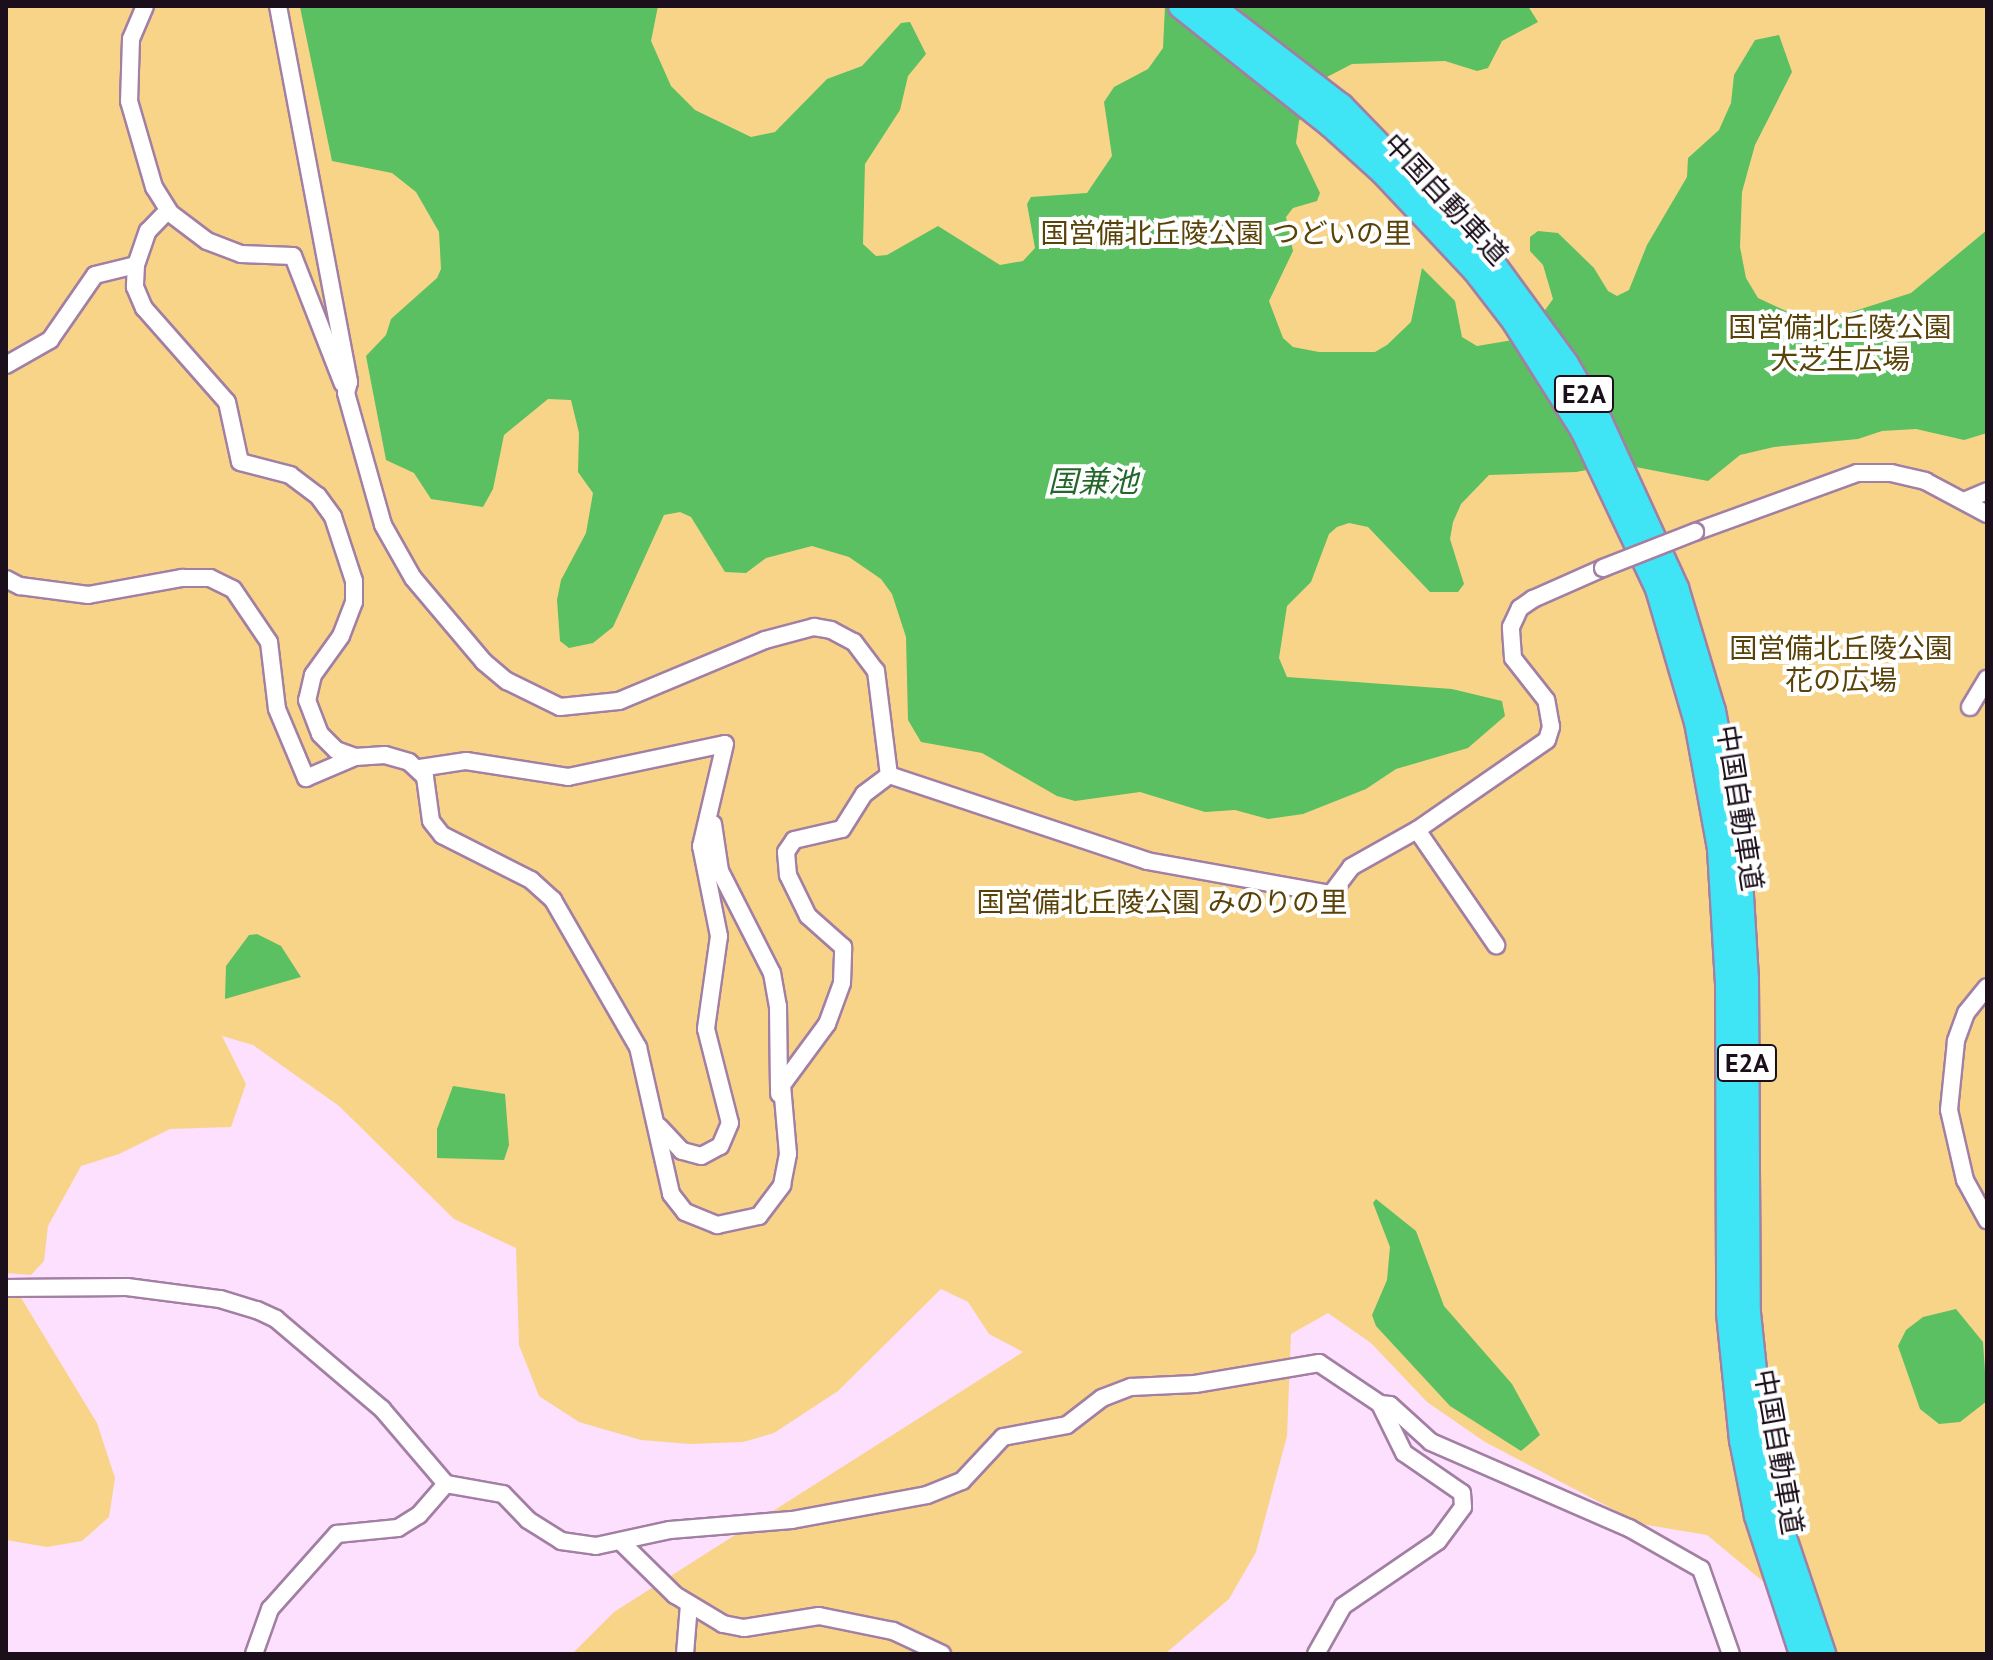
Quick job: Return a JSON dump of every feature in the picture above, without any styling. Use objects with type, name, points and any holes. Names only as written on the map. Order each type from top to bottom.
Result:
[{"type":"highway","name":"中国自動車道","points":[[1181,6],[1335,115]]},
{"type":"highway","name":"中国自動車道","points":[[1211,6],[1445,208],[1523,317],[1622,483],[1694,642],[1728,778],[1744,914],[1746,1241],[1753,1375],[1776,1514],[1823,1654]]},
{"type":"highway","name":"中国自動車道","points":[[1622,483],[1671,628],[1711,786],[1720,849],[1728,983],[1727,1242],[1733,1376],[1757,1516],[1802,1654]]},
{"type":"street","points":[[145,6],[131,39],[129,101],[147,169],[168,210],[192,232],[232,252],[293,256],[346,393],[374,499],[394,548],[436,606],[507,681],[560,707],[596,707],[765,640],[814,627],[831,630],[854,642],[876,671],[889,775]]},
{"type":"street","points":[[278,6],[346,360],[346,393]]},
{"type":"street","points":[[168,210],[148,231],[136,265],[135,287],[144,308],[227,402],[240,462],[290,475],[318,496],[333,517],[352,572],[354,602],[341,636],[316,667],[307,700],[320,734],[336,750],[355,757],[396,757],[420,768],[466,761],[568,777],[725,744],[715,801],[716,861],[772,973],[786,1174],[769,1207],[739,1224],[704,1222],[676,1202],[664,1170],[658,1124],[643,1062],[625,1018],[562,912],[531,880],[442,835],[431,821],[420,768]]},
{"type":"street","points":[[6,365],[50,340],[95,275],[136,265]]},
{"type":"street","points":[[889,775],[1147,861],[1331,894],[1351,867],[1417,830],[1547,740],[1551,727],[1546,700],[1513,658],[1511,627],[1520,608],[1533,599],[1695,532],[1857,473],[1891,473],[1966,500],[1987,514]]},
{"type":"street","points":[[1966,500],[1987,491]]},
{"type":"street","points":[[6,579],[20,586],[99,596],[182,578],[223,583],[265,633],[277,709],[306,778],[355,757]]},
{"type":"street","points":[[1970,707],[1984,683]]},
{"type":"street","points":[[780,1096],[799,1058],[827,1024],[846,962],[839,939],[808,916],[788,875],[786,852],[794,840],[842,829],[864,794],[889,775]]},
{"type":"street","points":[[658,1124],[682,1151],[701,1156],[720,1146],[730,1123],[706,1029],[719,936],[701,846],[706,813],[715,801]]},
{"type":"street","points":[[1417,830],[1496,945]]},
{"type":"street","points":[[1987,987],[1966,1013],[1956,1041],[1949,1110],[1965,1180],[1987,1220]]},
{"type":"street","points":[[6,1288],[127,1287],[220,1299],[257,1310],[276,1319],[382,1409],[446,1484],[503,1494],[538,1528],[572,1545],[621,1542],[670,1530],[792,1520],[927,1495],[962,1481],[1003,1437],[1067,1425],[1102,1398],[1131,1387],[1195,1384],[1319,1363],[1380,1404],[1397,1411],[1431,1442],[1629,1528],[1701,1569],[1731,1654]]},
{"type":"street","points":[[1316,1654],[1343,1606],[1438,1541],[1463,1507],[1462,1493],[1404,1453],[1380,1404]]},
{"type":"street","points":[[254,1654],[270,1609],[337,1534],[398,1528],[419,1515],[446,1484]]},
{"type":"street","points":[[621,1542],[689,1604],[723,1624],[744,1628],[819,1616],[903,1634],[942,1654]]},
{"type":"street","points":[[685,1654],[689,1604]]},
{"type":"green space","name":"国営備北丘陵公園 みのりの里","points":[[6,6],[1987,6],[1987,1654],[1834,1654],[1824,1632],[1707,1535],[1641,1524],[1485,1442],[1427,1402],[1371,1343],[1328,1313],[1291,1334],[1287,1436],[1256,1552],[1229,1599],[1165,1654],[572,1654],[614,1612],[1023,1352],[989,1334],[968,1302],[941,1289],[838,1391],[774,1433],[743,1442],[690,1444],[641,1440],[579,1422],[539,1396],[519,1345],[516,1248],[454,1219],[339,1106],[253,1045],[222,1036],[246,1084],[231,1127],[170,1129],[119,1154],[81,1166],[48,1226],[44,1261],[31,1275],[6,1273]]},
{"type":"green space","points":[[6,1273],[97,1423],[115,1478],[109,1517],[82,1541],[47,1547],[6,1540]]},
{"type":"water","name":"国兼池","points":[[658,6],[651,41],[671,86],[695,110],[751,137],[775,132],[827,79],[862,66],[901,23],[910,22],[926,54],[908,76],[900,110],[865,164],[863,244],[876,256],[887,255],[938,226],[1000,265],[1023,261],[1035,248],[1027,204],[1031,197],[1087,193],[1112,156],[1104,102],[1114,87],[1148,69],[1163,48],[1165,6],[1528,6],[1538,22],[1502,41],[1488,68],[1477,71],[1445,61],[1352,64],[1325,78],[1299,121],[1296,143],[1320,193],[1317,201],[1293,208],[1286,217],[1293,251],[1269,301],[1283,338],[1293,347],[1319,352],[1375,352],[1387,345],[1411,322],[1422,268],[1455,301],[1462,337],[1477,346],[1525,338],[1553,299],[1543,265],[1530,251],[1530,237],[1538,231],[1558,233],[1594,268],[1608,291],[1617,296],[1629,290],[1647,245],[1687,177],[1688,158],[1719,130],[1731,103],[1734,75],[1755,40],[1779,35],[1792,72],[1755,145],[1742,192],[1740,247],[1746,278],[1758,298],[1814,324],[1911,293],[1987,230],[1987,433],[1964,440],[1916,429],[1882,431],[1858,439],[1774,447],[1740,455],[1708,481],[1620,464],[1576,472],[1489,475],[1461,504],[1453,522],[1450,539],[1464,584],[1458,592],[1430,592],[1368,527],[1349,523],[1337,527],[1329,534],[1311,582],[1287,606],[1279,658],[1287,677],[1452,689],[1502,701],[1505,716],[1468,748],[1396,769],[1366,789],[1303,814],[1268,819],[1235,810],[1205,812],[1140,792],[1075,801],[1057,796],[982,753],[921,742],[908,720],[906,637],[892,594],[881,579],[849,557],[812,546],[766,558],[746,573],[725,572],[691,517],[680,512],[664,515],[613,627],[593,643],[569,648],[560,641],[557,600],[561,580],[586,533],[593,493],[578,472],[579,433],[571,400],[548,399],[504,435],[493,489],[483,507],[431,499],[414,473],[386,460],[366,356],[386,335],[391,319],[437,278],[441,269],[439,232],[416,192],[392,173],[332,161],[300,7]]},
{"type":"water","points":[[257,934],[281,946],[301,977],[225,999],[226,966],[249,935]]},
{"type":"water","points":[[453,1086],[505,1094],[509,1145],[504,1160],[437,1158],[437,1129]]},
{"type":"water","points":[[1376,1199],[1416,1231],[1444,1306],[1512,1384],[1540,1435],[1521,1451],[1450,1406],[1376,1326],[1372,1315],[1387,1280],[1390,1247],[1373,1203]]},
{"type":"water","points":[[1956,1309],[1983,1342],[1987,1401],[1960,1422],[1939,1424],[1920,1409],[1898,1346],[1906,1330],[1923,1317]]},
{"type":"park label","name":"国営備北丘陵公園 つどいの里","points":[[1226,233]]},
{"type":"park label","name":"国営備北丘陵公園 大芝生広場","points":[[1840,343]]},
{"type":"park label","name":"国営備北丘陵公園 花の広場","points":[[1841,664]]}]
